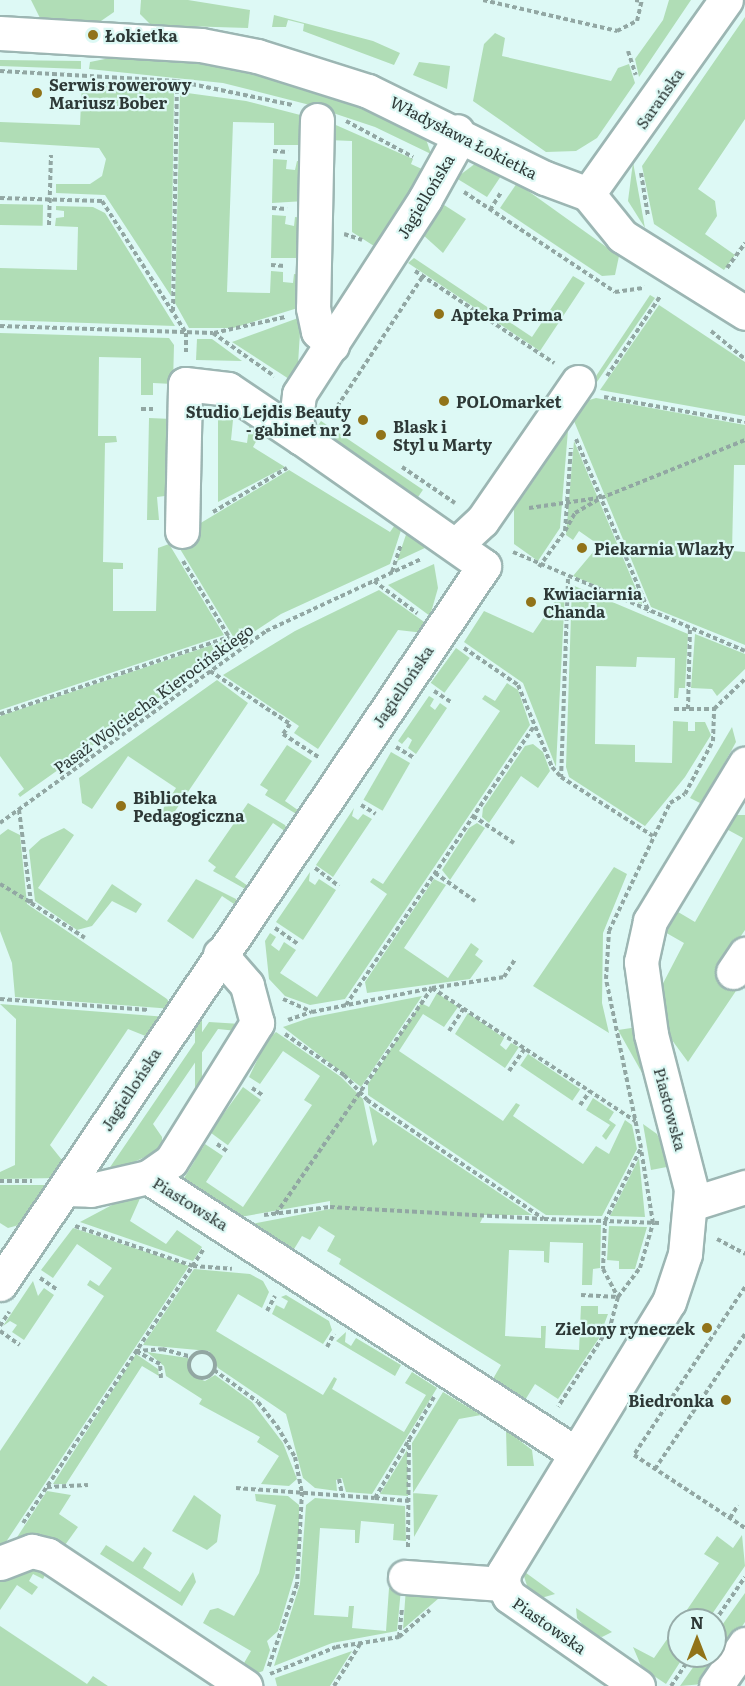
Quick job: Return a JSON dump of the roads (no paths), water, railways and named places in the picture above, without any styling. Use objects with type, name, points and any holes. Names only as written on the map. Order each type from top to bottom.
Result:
[{"type":"street","name":"Sarańska","points":[[588,194],[726,0]]},
{"type":"street","name":"Władysława Łokietka","points":[[0,33],[149,39],[257,56],[368,91],[457,131],[545,178],[588,194]]},
{"type":"street","points":[[317,120],[313,308],[318,331],[332,345]]},
{"type":"street","name":"Jagiellońska","points":[[301,438],[296,418],[299,394],[443,167],[457,131]]},
{"type":"street","points":[[588,194],[622,236],[745,313]]},
{"type":"street","name":"Jagiellońska","points":[[0,1284],[66,1189],[220,954],[348,787],[440,631],[484,566],[458,544],[228,388],[185,384],[182,531]]},
{"type":"street","points":[[458,544],[482,520],[586,389]]},
{"type":"street","name":"Piastowska","points":[[638,1686],[509,1596],[503,1584],[504,1572],[575,1452],[669,1302],[691,1214],[651,1034],[641,962],[650,921],[740,783]]},
{"type":"street","points":[[148,1176],[171,1161],[257,1023],[247,985],[220,954]]},
{"type":"street","name":"Piastowska","points":[[66,1189],[91,1190],[148,1176],[575,1452]]},
{"type":"street","points":[[691,1214],[745,1187]]},
{"type":"street","points":[[0,1563],[32,1551],[48,1556],[245,1686]]},
{"type":"street","points":[[405,1577],[503,1584]]},
{"type":"street","points":[[716,1686],[745,1644]]},
{"type":"place","name":"Łokietka","points":[[93,35]]},
{"type":"place","name":"Serwis rowerowy Mariusz Bober","points":[[37,93]]},
{"type":"place","name":"Apteka Prima","points":[[439,314]]},
{"type":"place","name":"POLOmarket","points":[[444,401]]},
{"type":"place","name":"Studio Lejdis Beauty - gabinet nr 2","points":[[363,420]]},
{"type":"place","name":"Blask i Styl u Marty","points":[[381,435]]},
{"type":"place","name":"Piekarnia Wlazły","points":[[582,548]]},
{"type":"place","name":"Kwiaciarnia Chanda","points":[[531,602]]},
{"type":"place","name":"Biblioteka Pedagogiczna","points":[[121,806]]},
{"type":"place","name":"Zielony ryneczek","points":[[707,1328]]},
{"type":"place","name":"Biedronka","points":[[726,1400]]}]
